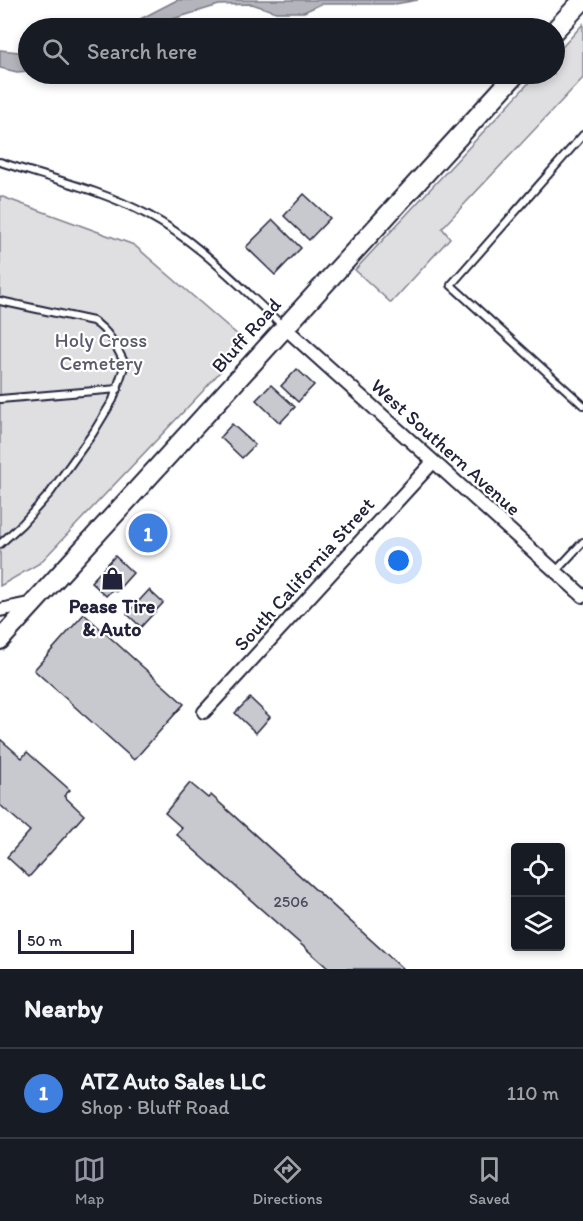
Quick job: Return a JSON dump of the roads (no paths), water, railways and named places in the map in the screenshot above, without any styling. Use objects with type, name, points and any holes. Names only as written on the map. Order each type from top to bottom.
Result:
[{"type":"main road","points":[[565,20],[583,0]]},
{"type":"main road","name":"Bluff Road","points":[[0,639],[507,84]]},
{"type":"street","name":"West Southern Avenue","points":[[284,327],[583,596]]},
{"type":"street","name":"South California Street","points":[[204,712],[433,462]]},
{"type":"street","points":[[0,610],[33,603]]},
{"type":"lane","points":[[583,135],[451,285],[583,405]]},
{"type":"lane","points":[[0,162],[111,198],[148,215],[179,234],[284,327]]},
{"type":"lane","points":[[0,301],[93,321],[104,328],[113,339],[125,364],[118,389],[93,433],[61,479],[22,524],[0,544]]},
{"type":"lane","points":[[0,399],[118,389]]},
{"type":"lane","points":[[556,572],[583,542]]},
{"type":"place","name":"ATZ Auto Sales LLC","points":[[148,533]]},
{"type":"place","name":"Pease Tire & Auto","points":[[112,578]]},
{"type":"park label","name":"Holy Cross Cemetery","points":[[101,352]]}]
